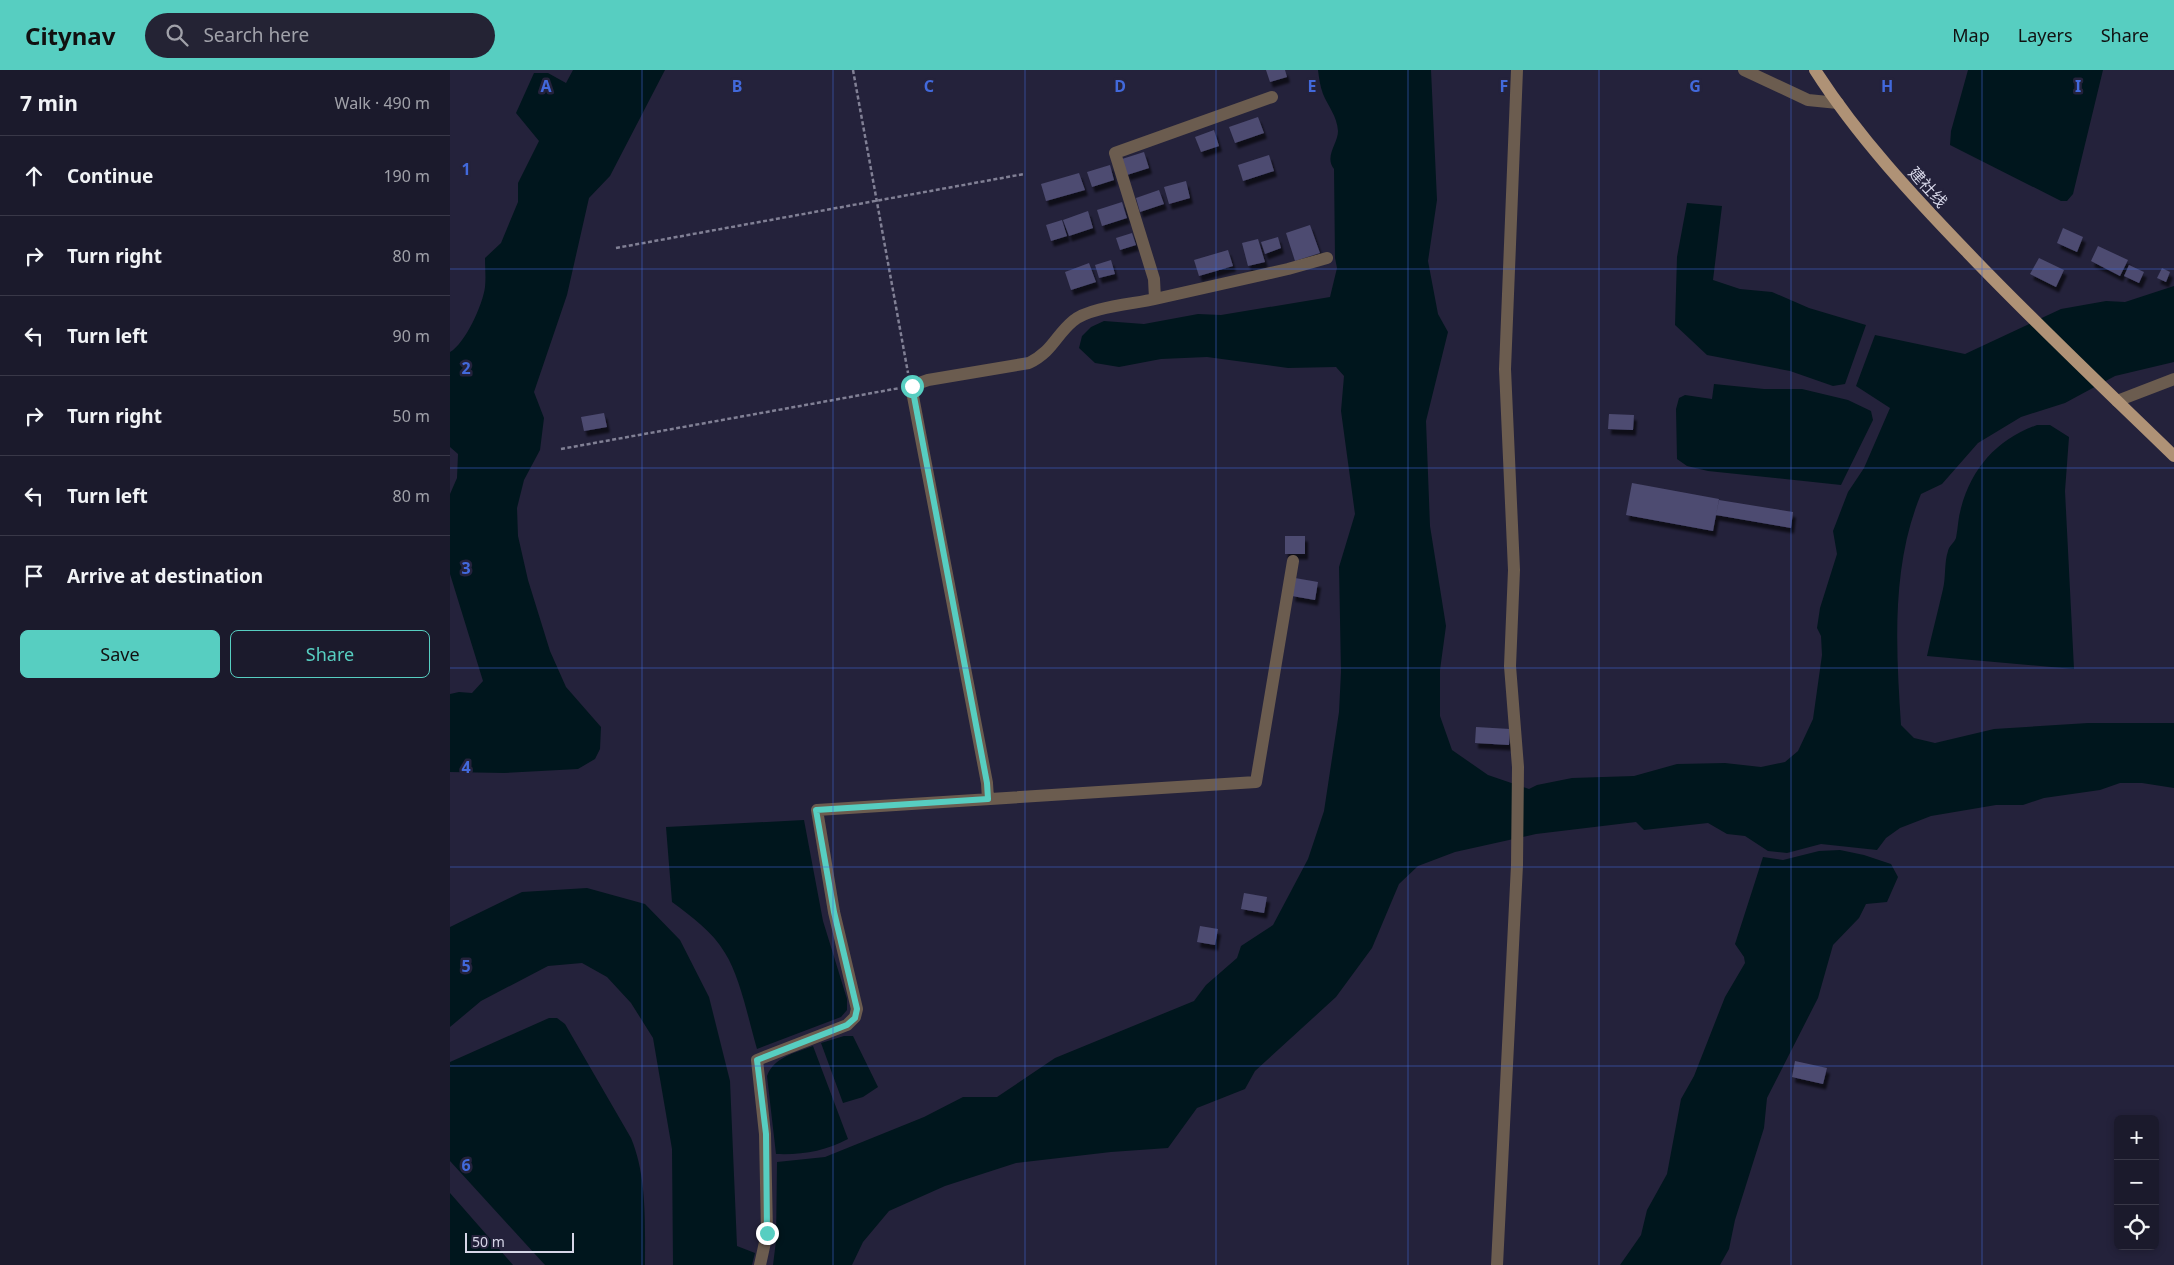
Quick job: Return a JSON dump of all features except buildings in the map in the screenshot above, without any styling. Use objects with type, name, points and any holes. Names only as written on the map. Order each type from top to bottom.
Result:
[{"type":"main road","name":"建社线","points":[[1815,70],[1838,103],[1907,190],[2029,316],[2117,401]]},
{"type":"main road","points":[[2117,401],[2174,456]]},
{"type":"street","points":[[1497,1265],[1517,865],[1518,767],[1510,666],[1514,570],[1505,369],[1517,70]]},
{"type":"street","points":[[1744,70],[1808,100],[1838,103]]},
{"type":"street","points":[[1155,299],[1154,279],[1116,153],[1272,97]]},
{"type":"street","points":[[988,799],[986,773],[912,386],[928,380],[1029,363],[1043,356],[1073,320],[1087,313],[1288,270],[1327,258]]},
{"type":"street","points":[[2117,401],[2174,379]]},
{"type":"street","points":[[760,1265],[767,1233],[766,1134],[757,1060],[847,1025],[855,1018],[857,1009],[836,921],[816,810],[1256,782],[1293,561]]},
{"type":"path","points":[[562,449],[912,386],[853,70]]},
{"type":"path","points":[[616,248],[1024,174]]},
{"type":"water","points":[[573,70],[665,70],[610,176],[589,198],[567,295],[534,392],[544,418],[540,450],[524,480],[517,508],[518,536],[528,580],[550,651],[566,687],[601,727],[600,749],[595,759],[578,769],[504,773],[450,772],[450,694],[459,692],[472,693],[483,681],[450,574],[450,494],[457,478],[458,454],[450,447],[450,352],[462,341],[477,313],[484,294],[485,258],[501,243],[518,202],[518,183],[539,141],[516,113],[534,73],[548,73],[566,83]]},
{"type":"water","points":[[1318,70],[1431,70],[1437,200],[1428,261],[1438,314],[1448,332],[1426,421],[1430,526],[1446,626],[1440,670],[1440,716],[1452,750],[1488,775],[1529,789],[1537,785],[1572,778],[1634,776],[1677,764],[1725,763],[1761,767],[1785,762],[1798,751],[1813,719],[1822,655],[1821,636],[1817,628],[1820,608],[1837,554],[1833,531],[1848,492],[1864,468],[1890,408],[1856,386],[1875,335],[1965,354],[2061,309],[2106,301],[2125,302],[2174,286],[2174,362],[2115,376],[2065,403],[2021,417],[1978,443],[1942,484],[1921,494],[1911,521],[1900,578],[1897,637],[1901,725],[1914,738],[1935,743],[1994,729],[2088,723],[2174,723],[2174,788],[2142,783],[2120,783],[2100,790],[2044,798],[2023,805],[1996,805],[1931,816],[1900,828],[1886,838],[1877,850],[1821,844],[1787,853],[1768,851],[1745,836],[1727,834],[1708,823],[1644,830],[1636,822],[1536,834],[1455,852],[1418,866],[1399,884],[1372,948],[1336,997],[1255,1071],[1245,1089],[1197,1108],[1168,1148],[1111,1152],[1016,1163],[945,1186],[889,1211],[863,1242],[852,1265],[773,1265],[776,1241],[777,1162],[825,1157],[924,1117],[963,1097],[997,1097],[1055,1058],[1194,1001],[1206,985],[1237,958],[1241,946],[1273,925],[1308,859],[1324,811],[1339,712],[1341,672],[1339,567],[1355,514],[1341,411],[1344,376],[1336,367],[1288,368],[1207,357],[1161,359],[1119,367],[1095,363],[1079,348],[1082,336],[1091,327],[1104,321],[1144,324],[1198,314],[1221,315],[1330,297],[1337,268],[1335,258],[1334,169],[1330,159],[1338,131],[1334,116],[1322,91]]},
{"type":"water","points":[[1968,70],[2103,70],[2073,194],[2067,201],[2061,201],[1950,145],[1951,131]]},
{"type":"water","points":[[1687,203],[1722,206],[1713,280],[1740,289],[1772,292],[1809,308],[1866,325],[1845,384],[1833,386],[1790,371],[1707,355],[1675,325],[1677,257]]},
{"type":"water","points":[[1714,384],[1764,389],[1802,389],[1848,400],[1871,411],[1873,420],[1841,485],[1708,471],[1687,466],[1677,459],[1676,409],[1679,398],[1685,395],[1712,399]]},
{"type":"water","points":[[2037,425],[2050,425],[2069,437],[2065,491],[2074,669],[1927,656],[1944,584],[1949,548],[1956,538],[1961,508],[1972,480],[1988,456],[2010,438]]},
{"type":"water","points":[[804,820],[823,921],[847,999],[847,1010],[841,1017],[757,1049],[740,986],[725,953],[708,931],[672,902],[666,827]]},
{"type":"water","points":[[1840,850],[1864,855],[1891,864],[1898,877],[1887,902],[1866,904],[1859,918],[1833,945],[1818,998],[1767,1098],[1764,1128],[1735,1220],[1729,1249],[1720,1265],[1620,1265],[1641,1235],[1647,1210],[1667,1174],[1681,1099],[1694,1076],[1725,997],[1745,963],[1744,957],[1735,944],[1763,857],[1783,860],[1819,851]]},
{"type":"water","points":[[587,888],[645,904],[680,940],[709,997],[730,1081],[737,1246],[755,1253],[752,1265],[673,1265],[672,1149],[653,1038],[631,1003],[607,977],[582,963],[548,966],[481,1001],[450,1027],[450,927],[522,892]]},
{"type":"water","points":[[549,1018],[557,1018],[565,1024],[631,1138],[640,1168],[644,1200],[645,1265],[545,1265],[450,1161],[450,1062]]},
{"type":"water","points":[[844,1036],[853,1036],[878,1087],[863,1097],[843,1103],[821,1043]]},
{"type":"water","points":[[813,1046],[848,1139],[831,1147],[814,1151],[776,1154],[767,1076],[780,1060]]},
{"type":"water","points":[[450,1193],[513,1265],[450,1265]]},
{"type":"route","points":[[767,1233],[766,1134],[757,1060],[847,1025],[855,1018],[857,1009],[843,956],[816,810],[988,799],[987,783],[912,386]]}]
